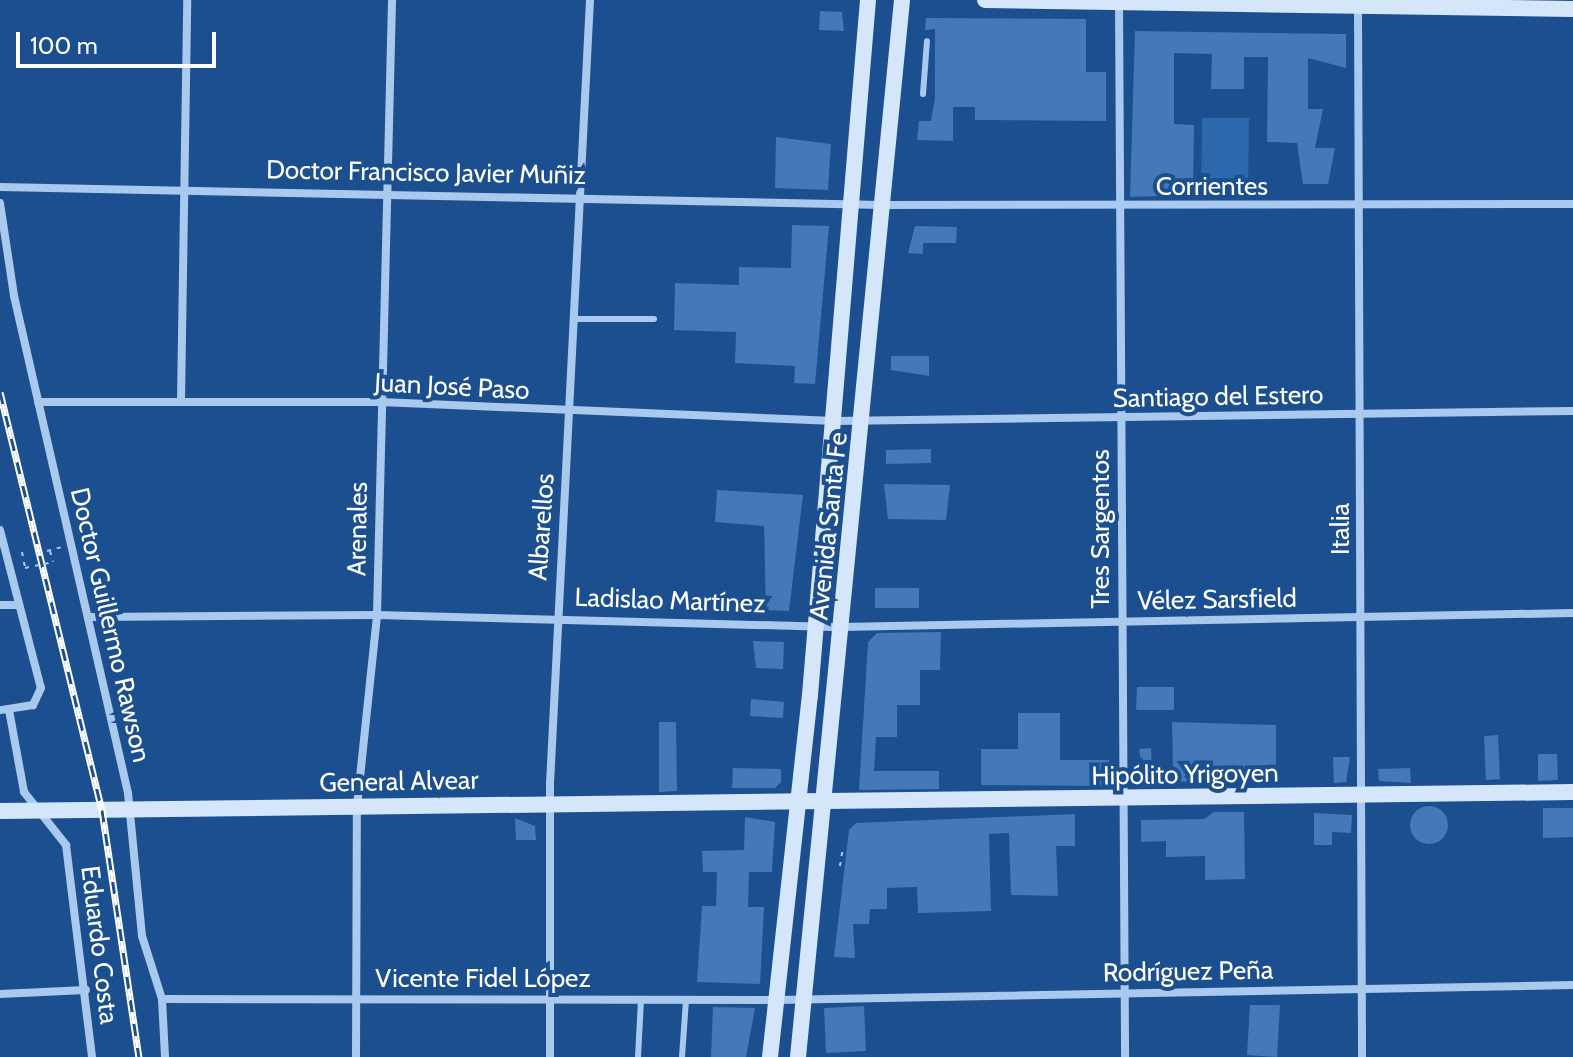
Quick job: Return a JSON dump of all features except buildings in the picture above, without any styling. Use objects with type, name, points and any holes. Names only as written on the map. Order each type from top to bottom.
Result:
[{"type":"street","points":[[181,400],[187,0]]},
{"type":"street","name":"Arenales","points":[[356,1057],[357,806],[377,615],[392,0]]},
{"type":"street","name":"Albarellos","points":[[550,1057],[549,804],[556,617],[584,195],[590,0]]},
{"type":"street","name":"Avenida Santa Fe","points":[[770,1057],[799,805],[835,421],[868,0]]},
{"type":"street","name":"Avenida Santa Fe","points":[[798,1057],[828,806],[842,627],[902,0]]},
{"type":"street","points":[[985,0],[1358,2],[1573,9]]},
{"type":"street","name":"Tres Sargentos","points":[[1119,1],[1125,1057]]},
{"type":"street","name":"Italia","points":[[1358,2],[1364,794],[1362,1057]]},
{"type":"street","name":"Doctor Francisco Javier Muñiz","points":[[0,187],[584,195],[852,205]]},
{"type":"street","name":"Doctor Guillermo Rawson","points":[[0,203],[38,402],[91,617],[131,811],[142,936],[162,999],[165,1057]]},
{"type":"street","name":"Corrientes","points":[[852,205],[1359,208],[1573,204]]},
{"type":"street","name":"Juan José Paso","points":[[38,402],[380,402],[570,414],[864,420]]},
{"type":"street","name":"Santiago del Estero","points":[[864,420],[1573,411]]},
{"type":"street","points":[[0,530],[40,699],[4,710]]},
{"type":"street","points":[[0,605],[19,605]]},
{"type":"street","name":"Vélez Sarsfield","points":[[815,627],[1573,613]]},
{"type":"street","name":"Ladislao Martínez","points":[[91,617],[556,617],[815,627]]},
{"type":"street","name":"Eduardo Costa","points":[[4,710],[24,792],[66,845],[92,1057]]},
{"type":"street","name":"Hipólito Yrigoyen","points":[[799,805],[1573,792]]},
{"type":"street","name":"General Alvear","points":[[0,811],[549,804],[799,805]]},
{"type":"street","name":"Rodríguez Peña","points":[[804,997],[1573,985]]},
{"type":"street","points":[[0,994],[86,990]]},
{"type":"street","name":"Vicente Fidel López","points":[[162,999],[777,1000],[804,997]]},
{"type":"lane","points":[[923,94],[927,41]]},
{"type":"lane","points":[[576,319],[654,319]]},
{"type":"lane","points":[[638,1057],[641,999]]},
{"type":"lane","points":[[682,1057],[686,1000]]},
{"type":"path","points":[[24,551],[25,568],[53,562],[47,551]]},
{"type":"path","points":[[840,866],[843,846]]},
{"type":"shaded area","points":[[1202,118],[1249,118],[1248,196],[1201,195]]},
{"type":"railway","points":[[0,392],[102,810],[139,1057]]}]
